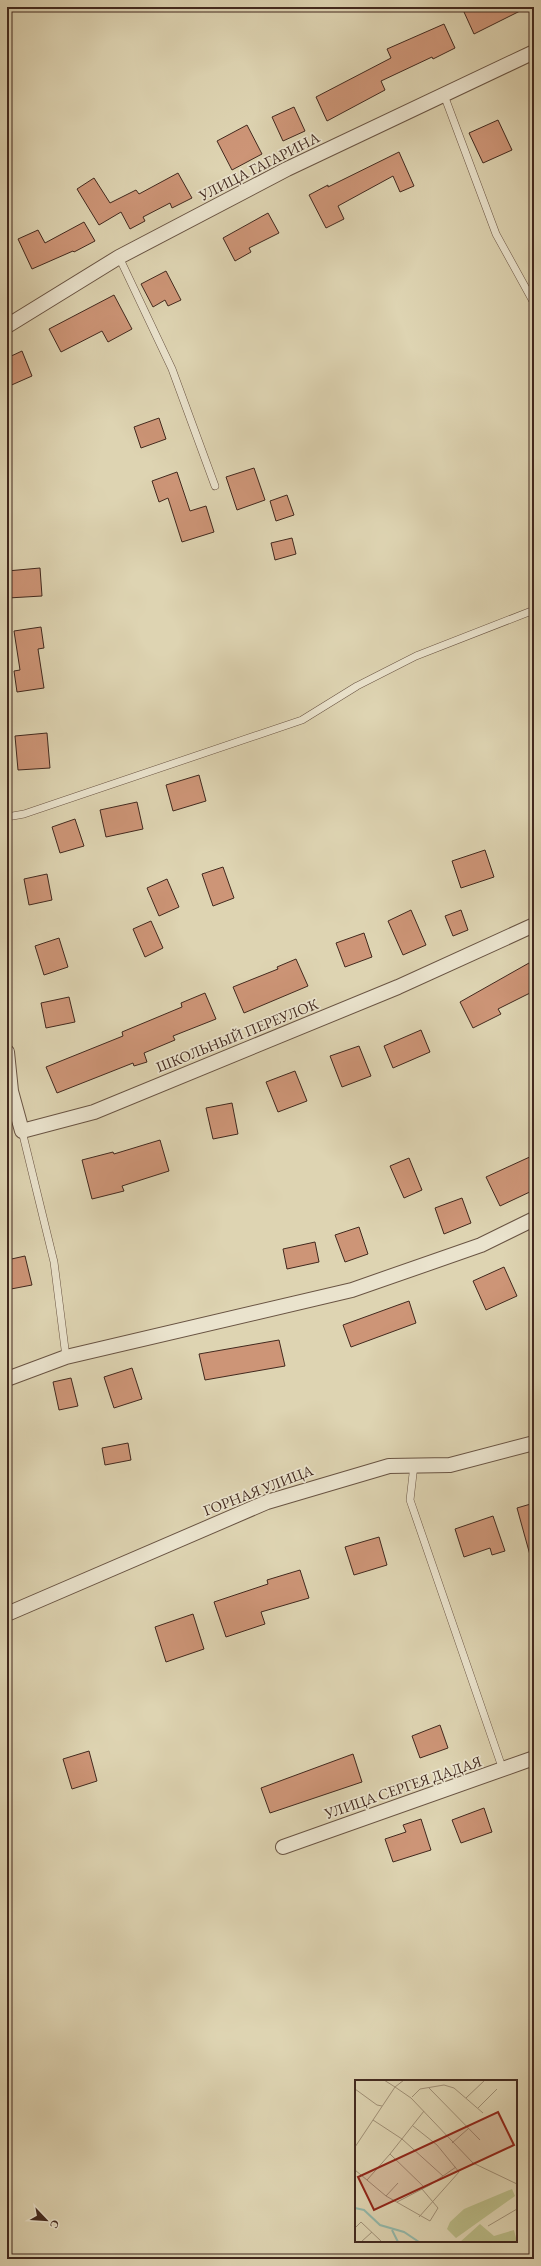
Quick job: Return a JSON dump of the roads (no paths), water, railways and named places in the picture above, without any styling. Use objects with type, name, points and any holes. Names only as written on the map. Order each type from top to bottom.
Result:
[{"type":"street","name":"УЛИЦА ГАГАРИНА","points":[[7,326],[119,257],[286,169],[534,52]]},
{"type":"street","name":"ШКОЛЬНЫЙ ПЕРЕУЛОК","points":[[22,1131],[94,1112],[398,988],[534,925]]},
{"type":"street","points":[[7,1052],[11,1091],[22,1131]]},
{"type":"street","points":[[7,1379],[66,1357],[352,1290],[481,1245],[534,1219]]},
{"type":"street","name":"ГОРНАЯ УЛИЦА","points":[[7,1614],[267,1502],[389,1466],[450,1465],[534,1443]]},
{"type":"street","name":"УЛИЦА СЕРГЕЯ ДАДАЯ","points":[[283,1847],[534,1758]]},
{"type":"lane","points":[[444,95],[496,234],[534,303]]},
{"type":"lane","points":[[119,257],[172,369],[215,486]]},
{"type":"lane","points":[[7,817],[24,814],[302,720],[357,686],[416,656],[534,610]]},
{"type":"lane","points":[[22,1131],[54,1262],[66,1357]]},
{"type":"lane","points":[[414,1465],[410,1500],[503,1770]]}]
